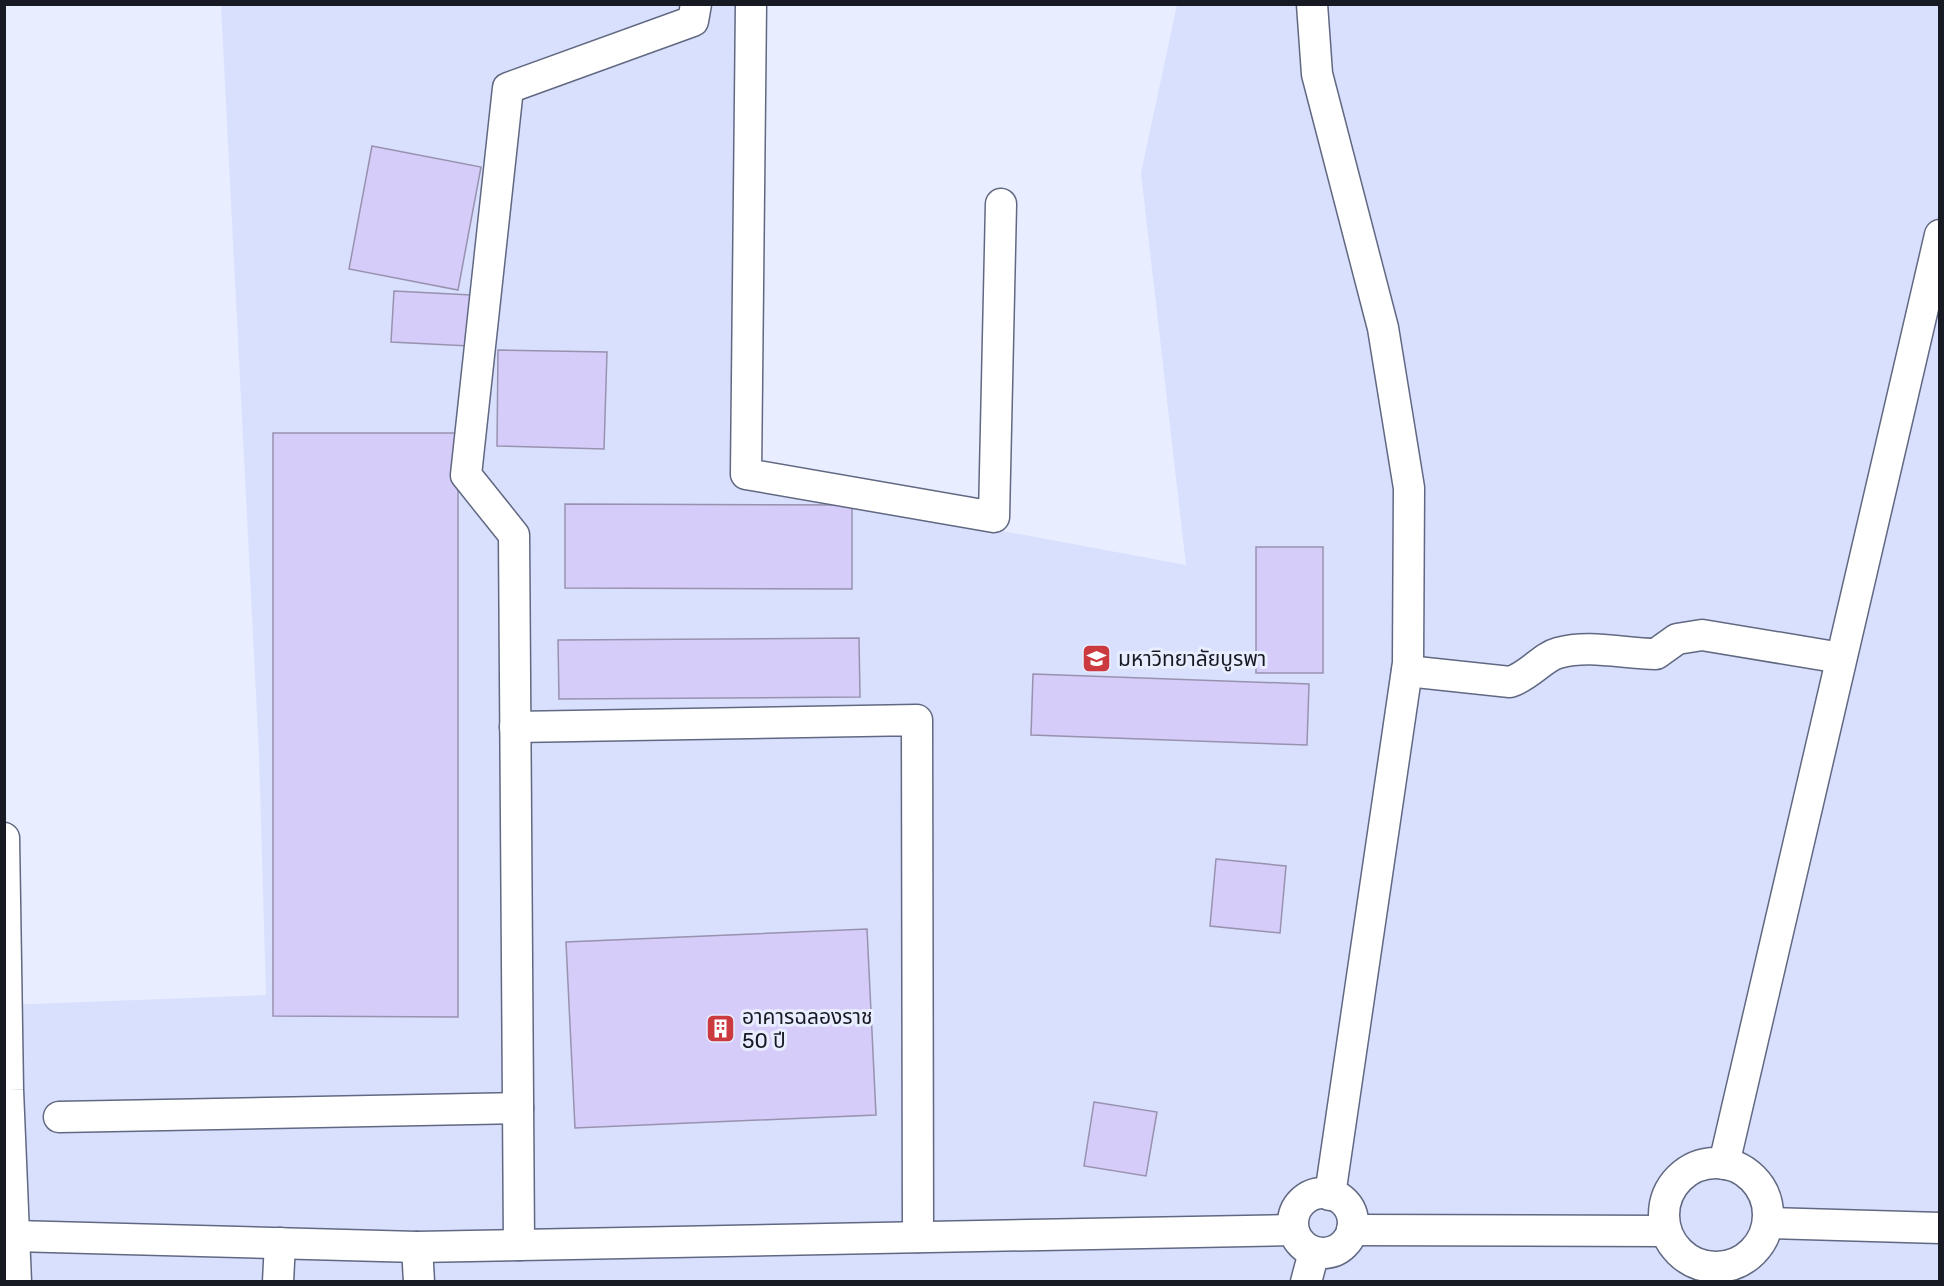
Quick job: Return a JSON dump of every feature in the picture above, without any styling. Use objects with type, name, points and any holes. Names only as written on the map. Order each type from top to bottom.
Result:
[{"type":"street","points":[[519,1245],[514,535],[466,475],[508,88],[693,21],[696,4]]},
{"type":"street","points":[[751,4],[746,474],[994,517],[1000,204]]},
{"type":"street","points":[[1312,4],[1317,74],[1383,328],[1409,488],[1407,671],[1330,1194]]},
{"type":"street","points":[[1724,1164],[1940,235]]},
{"type":"street","points":[[1407,671],[1510,682],[1525,677],[1555,653],[1586,649],[1656,654],[1677,639],[1702,635],[1842,658]]},
{"type":"street","points":[[515,727],[917,720],[918,1237]]},
{"type":"street","points":[[5,841],[6,1090],[10,1224],[16,1281]]},
{"type":"street","points":[[59,1117],[518,1108]]},
{"type":"street","points":[[1706,1164],[1724,1164],[1752,1176],[1763,1191],[1768,1204],[1769,1223],[1762,1243],[1750,1257],[1746,1272],[1730,1267],[1711,1268],[1694,1263],[1674,1248],[1665,1231],[1663,1213],[1665,1200],[1674,1184],[1689,1170],[1706,1164]]},
{"type":"street","points":[[1330,1194],[1342,1200],[1349,1208],[1353,1218],[1352,1230],[1348,1239],[1335,1251],[1314,1252],[1305,1248],[1293,1230],[1293,1220],[1302,1202],[1311,1196],[1330,1194]]},
{"type":"street","points":[[1769,1223],[1940,1228]]},
{"type":"street","points":[[10,1224],[280,1243],[417,1247],[1293,1230]]},
{"type":"street","points":[[1352,1230],[1665,1231]]},
{"type":"street","points":[[278,1281],[280,1243]]},
{"type":"street","points":[[417,1247],[419,1281]]},
{"type":"street","points":[[1306,1281],[1314,1252]]},
{"type":"shaded area","name":"มหาวิทยาลัยบูรพา","points":[[221,5],[740,5],[738,482],[1186,565],[1141,173],[1177,5],[1939,5],[1939,1281],[16,1281],[5,1005],[266,995],[259,753]]},
{"type":"building","points":[[372,146],[481,167],[458,290],[349,269]]},
{"type":"building","points":[[394,291],[471,295],[469,346],[391,342]]},
{"type":"building","points":[[498,350],[607,352],[604,449],[497,446]]},
{"type":"building","points":[[273,433],[458,433],[458,1017],[273,1016]]},
{"type":"building","points":[[565,504],[852,505],[852,589],[565,588]]},
{"type":"building","points":[[1256,547],[1323,547],[1323,673],[1256,673]]},
{"type":"building","points":[[859,638],[860,697],[559,699],[558,640]]},
{"type":"building","points":[[1033,674],[1309,684],[1307,745],[1031,735]]},
{"type":"building","points":[[1216,859],[1286,866],[1280,933],[1210,926]]},
{"type":"building","name":"อาคารฉลองราช 50 ปี","points":[[867,929],[876,1115],[575,1128],[566,942]]},
{"type":"building","points":[[1094,1102],[1157,1112],[1146,1176],[1084,1166]]},
{"type":"place","name":"มหาวิทยาลัยบูรพา","points":[[1097,659]]},
{"type":"place","name":"อาคารฉลองราช 50 ปี","points":[[721,1029]]}]
